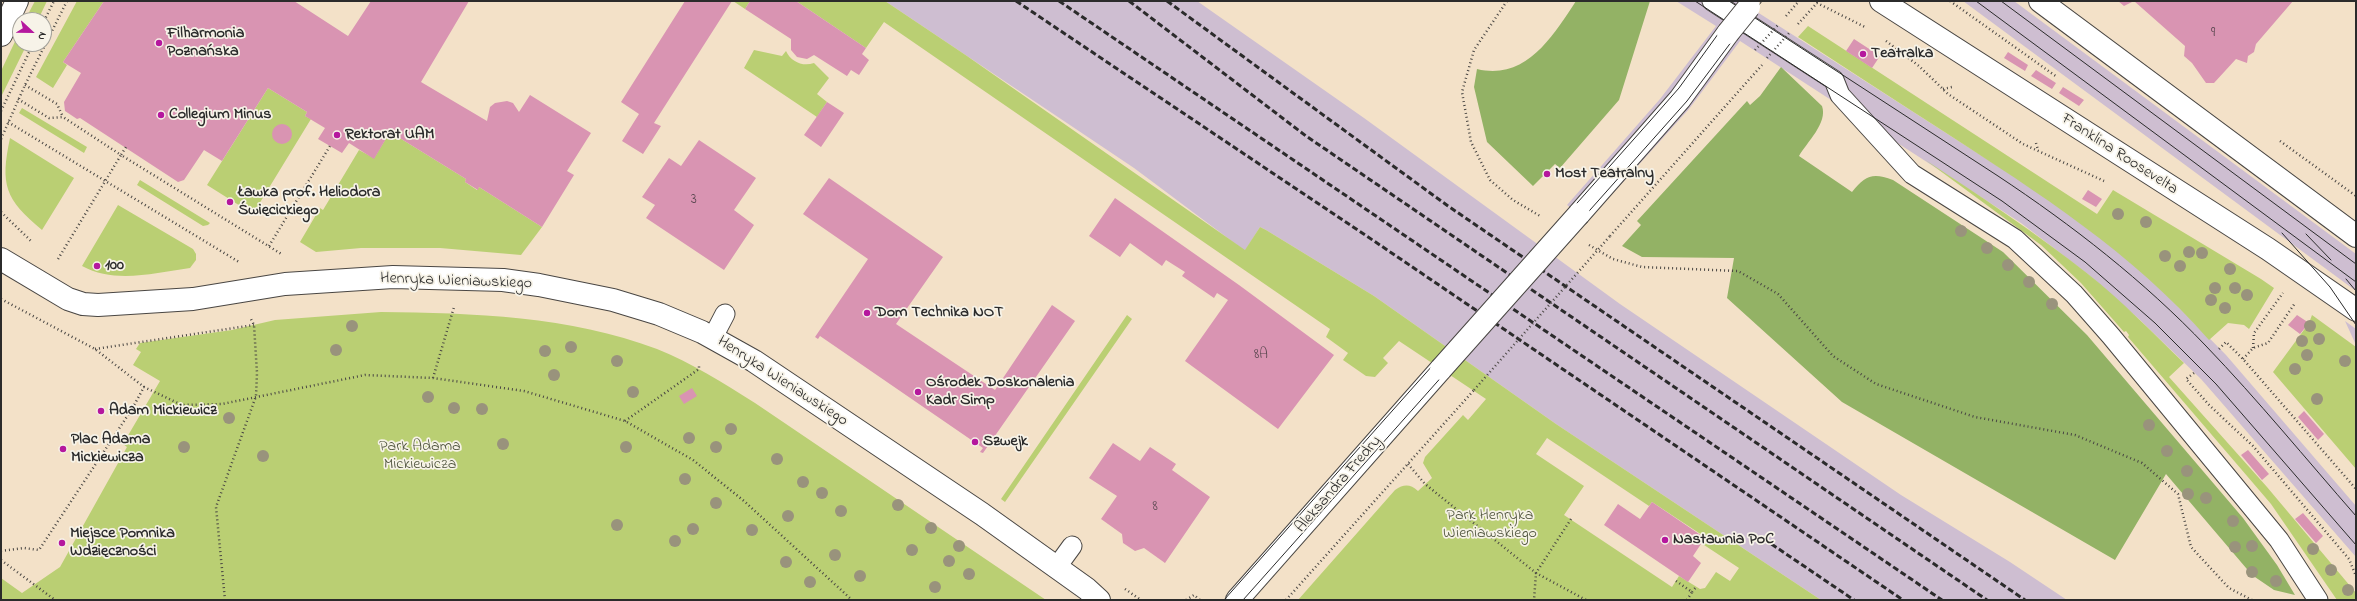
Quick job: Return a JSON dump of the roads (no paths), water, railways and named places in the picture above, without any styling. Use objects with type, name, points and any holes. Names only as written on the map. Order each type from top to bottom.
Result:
[{"type":"street","points":[[1,35],[17,1]]},
{"type":"street","name":"Franklina Roosevelta","points":[[1881,1],[2268,249],[2356,310]]},
{"type":"street","points":[[2040,1],[2356,236]]},
{"type":"street","name":"Aleksandra Fredry","points":[[1237,600],[1680,99],[1751,4]]},
{"type":"street","name":"Henryka Wieniawskiego","points":[[1,259],[68,299],[83,304],[138,304],[185,300],[285,284],[393,277],[503,280],[584,294],[659,314],[708,335],[754,361],[975,510],[1087,589],[1099,600]]},
{"type":"lane","points":[[1712,1],[1834,80],[1840,95],[1912,174],[2015,239],[2050,270],[2111,336],[2279,540],[2318,600]]},
{"type":"lane","points":[[708,335],[725,314]]},
{"type":"lane","points":[[1056,568],[1072,546]]},
{"type":"tram line","points":[[1695,1],[2002,201],[2085,262],[2155,323],[2216,384],[2356,545]]},
{"type":"tram line","points":[[1729,1],[1998,176],[2053,214],[2106,255],[2158,299],[2206,346],[2263,408],[2356,516]]},
{"type":"tram line","points":[[1224,600],[1679,88],[1742,1]]},
{"type":"tram line","points":[[1243,600],[1687,101],[1762,1]]},
{"type":"tram line","points":[[1976,1],[2356,282]]},
{"type":"tram line","points":[[2001,1],[2356,264]]},
{"type":"tram line","points":[[2282,233],[2330,287],[2356,325]]},
{"type":"tram line","points":[[2306,234],[2331,260]]},
{"type":"tram line","points":[[2346,279],[2356,291]]},
{"type":"railway","points":[[1016,1],[1377,243],[1903,600]]},
{"type":"railway","points":[[1059,1],[1942,600]]},
{"type":"railway","points":[[1129,1],[1306,136],[1987,600]]},
{"type":"railway","points":[[1167,1],[1448,206],[2025,600]]},
{"type":"railway","points":[[1764,539],[1854,600]]},
{"type":"place","name":"Filharmonia Poznańska","points":[[159,43]]},
{"type":"place","name":"Teatralka","points":[[1863,54]]},
{"type":"place","name":"Collegium Minus","points":[[161,115]]},
{"type":"place","name":"Rektorat UAM","points":[[337,135]]},
{"type":"place","name":"Most Teatralny","points":[[1547,174]]},
{"type":"place","name":"Ławka prof. Heliodora Święcickiego","points":[[230,202]]},
{"type":"place","name":"100","points":[[97,266]]},
{"type":"place","name":"Dom Technika NOT","points":[[867,313]]},
{"type":"place","name":"Ośrodek Doskonalenia Kadr Simp","points":[[918,392]]},
{"type":"place","name":"Adam Mickiewicz","points":[[101,411]]},
{"type":"place","name":"Szwejk","points":[[975,442]]},
{"type":"place","name":"Plac Adama Mickiewicza","points":[[63,449]]},
{"type":"place","name":"Nastawnia PoC","points":[[1665,540]]},
{"type":"place","name":"Miejsce Pomnika Wdzięczności","points":[[62,543]]},
{"type":"park label","name":"Park Adama Mickiewicza","points":[[420,456]]},
{"type":"park label","name":"Park Henryka Wieniawskiego","points":[[1490,525]]}]
